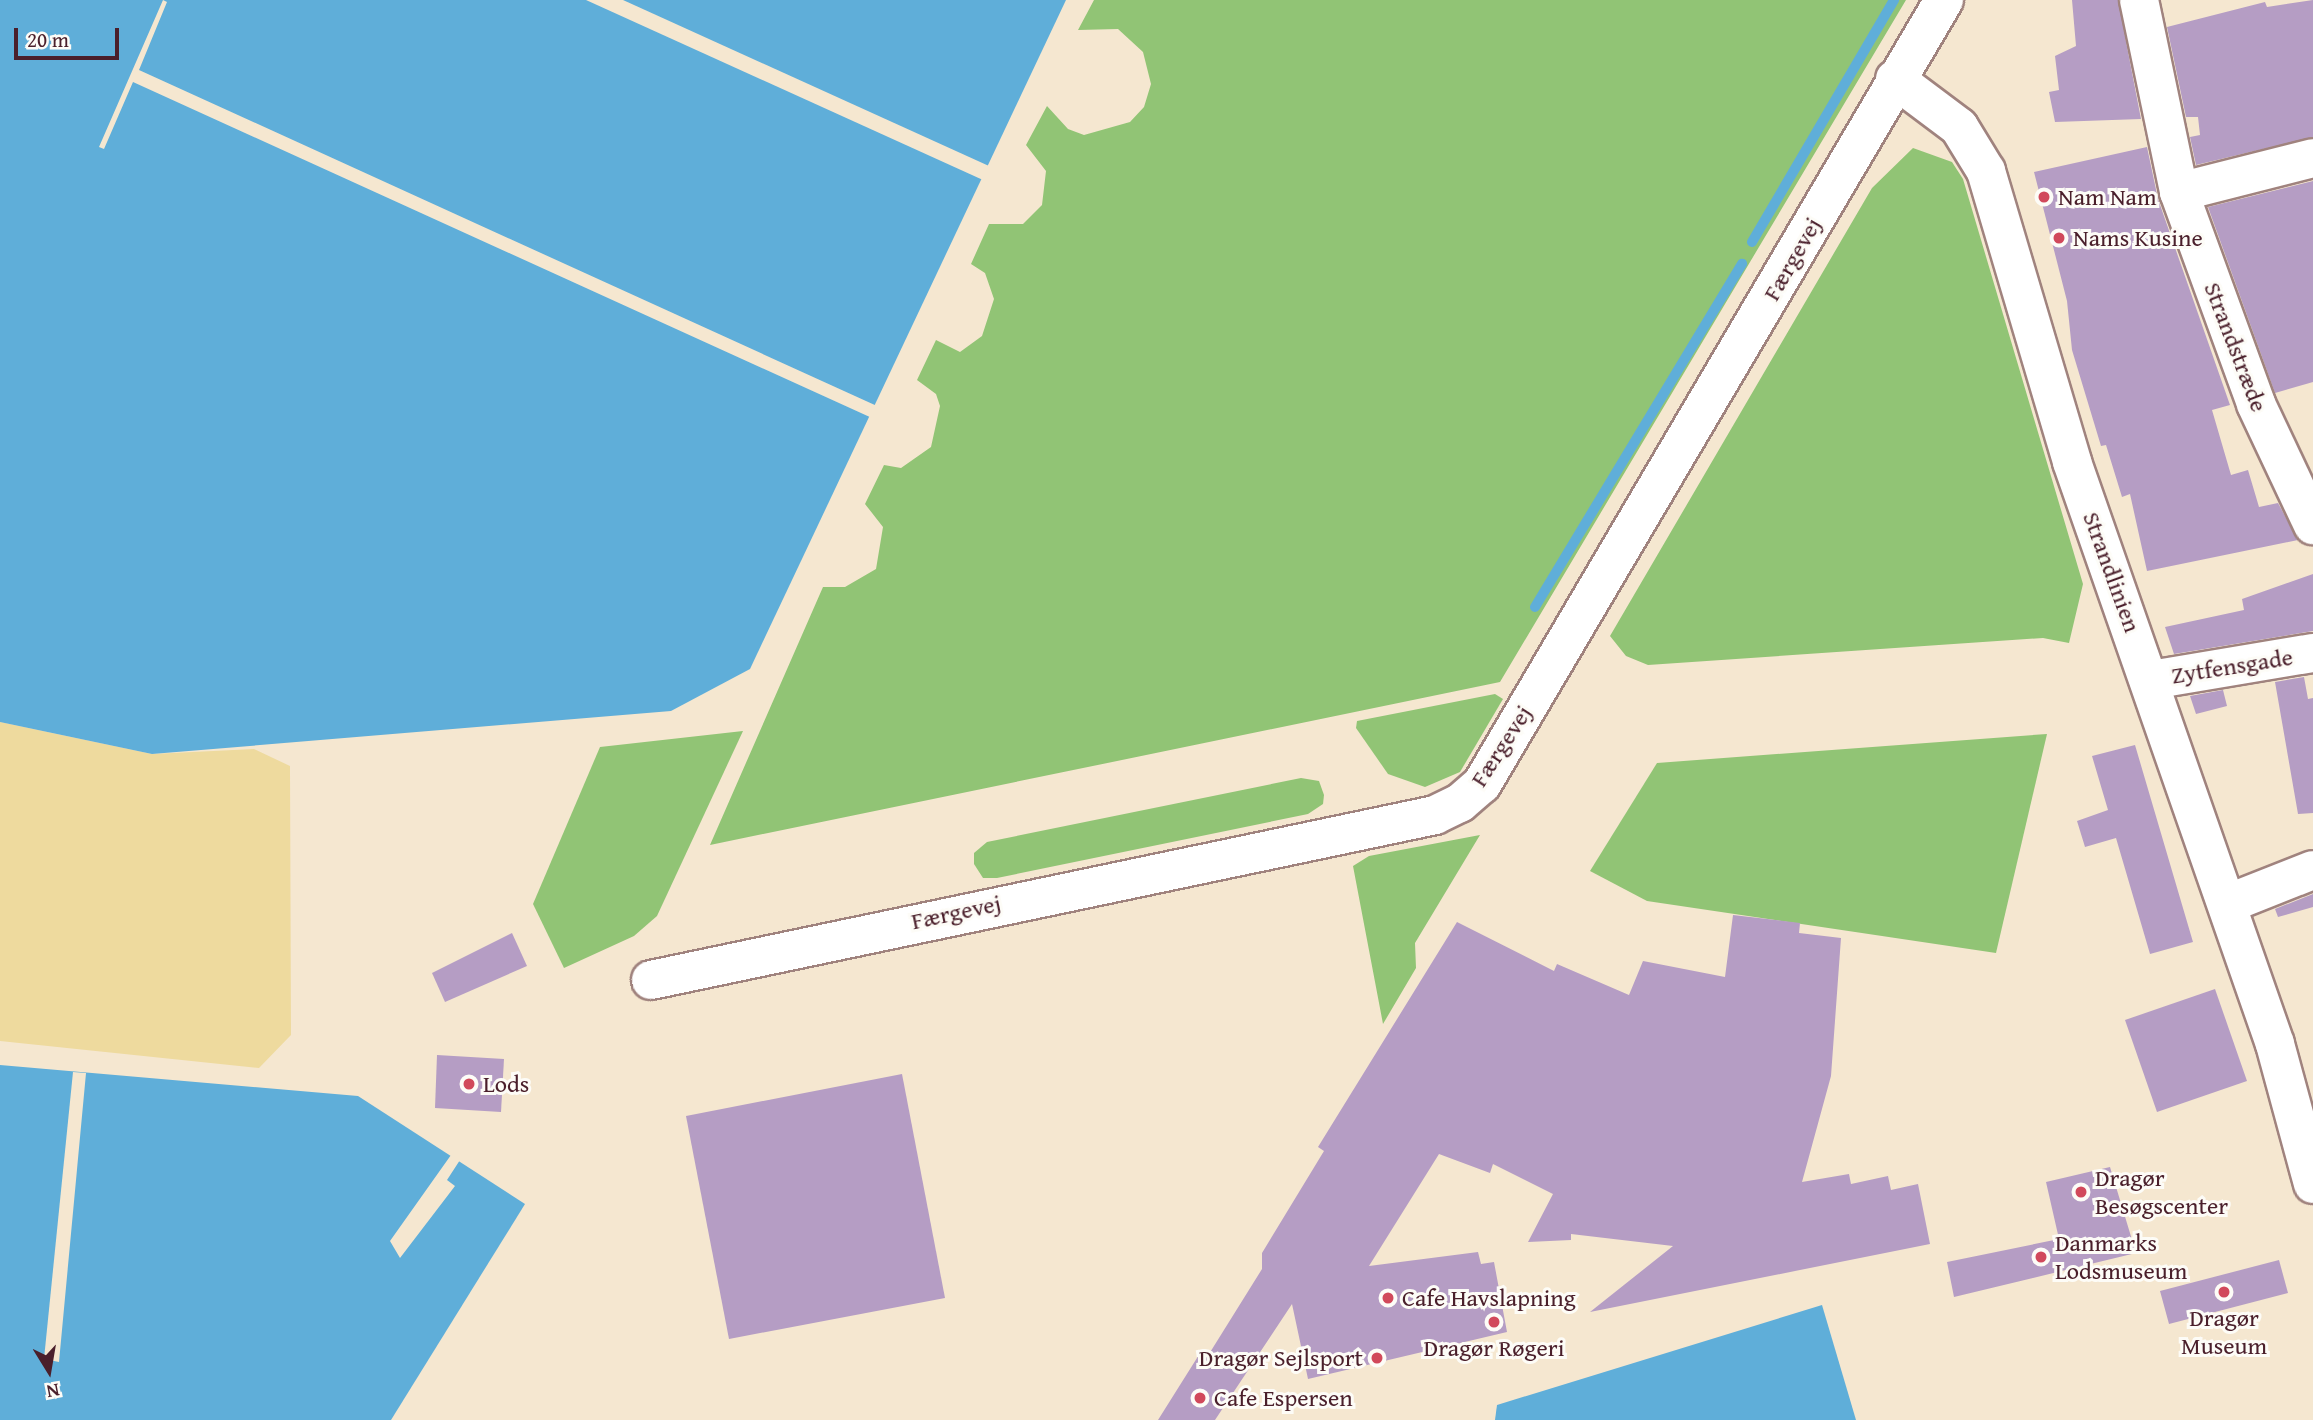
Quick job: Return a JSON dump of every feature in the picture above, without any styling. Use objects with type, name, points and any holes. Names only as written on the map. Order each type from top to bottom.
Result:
[{"type":"street","points":[[1895,79],[1944,0]]},
{"type":"street","name":"Strandstræde","points":[[2139,0],[2179,192],[2256,404],[2313,525]]},
{"type":"street","name":"Strandlinien","points":[[1895,79],[1959,127],[1986,171],[2072,462],[2307,1129],[2313,1184]]},
{"type":"street","name":"Færgevej","points":[[651,980],[1435,815],[1460,803],[1482,783],[1895,79]]},
{"type":"street","points":[[2179,192],[2313,158]]},
{"type":"street","name":"Zytfensgade","points":[[2151,680],[2313,653]]},
{"type":"street","points":[[2228,904],[2313,870]]},
{"type":"green space","points":[[1094,0],[1906,0],[1500,682],[710,845],[823,587],[845,587],[876,569],[883,527],[865,504],[884,465],[901,468],[931,447],[940,406],[936,394],[917,380],[936,340],[960,352],[982,336],[994,299],[985,273],[971,264],[989,224],[1023,224],[1042,205],[1046,171],[1026,145],[1047,106],[1068,129],[1084,135],[1130,122],[1144,107],[1151,84],[1143,52],[1118,29],[1078,30]]},
{"type":"green space","points":[[1913,148],[1952,162],[1963,179],[2083,584],[2069,643],[2043,638],[1648,665],[1626,656],[1610,636],[1872,188]]},
{"type":"green space","points":[[1495,694],[1503,699],[1460,772],[1425,787],[1388,774],[1356,728],[1357,721]]},
{"type":"green space","points":[[743,731],[657,916],[634,936],[564,968],[533,904],[600,747]]},
{"type":"green space","points":[[2047,734],[1996,953],[1647,901],[1590,871],[1657,763]]},
{"type":"green space","points":[[1301,778],[1319,781],[1324,795],[1323,804],[1308,814],[997,878],[983,878],[974,864],[974,853],[987,842]]},
{"type":"green space","points":[[1480,835],[1415,943],[1416,968],[1383,1024],[1353,866],[1369,856]]},
{"type":"sand","points":[[0,722],[152,754],[254,749],[290,766],[291,1035],[259,1068],[0,1041]]},
{"type":"water","points":[[0,0],[1066,0],[750,669],[671,711],[152,754],[0,722]]},
{"type":"water","points":[[0,1065],[358,1096],[525,1204],[391,1420],[0,1420]]},
{"type":"water","points":[[1822,1305],[1856,1420],[1495,1420],[1497,1405]]},
{"type":"pier","points":[[163,0],[167,2],[139,70],[877,406],[872,418],[133,82],[104,149],[99,147]]},
{"type":"pier","points":[[586,0],[623,0],[989,166],[983,180]]},
{"type":"pier","points":[[73,1072],[86,1073],[59,1362],[44,1359]]},
{"type":"pier","points":[[451,1155],[460,1160],[447,1180],[455,1186],[400,1258],[390,1241]]},
{"type":"building","points":[[2072,0],[2118,0],[2141,119],[2055,122],[2049,92],[2059,90],[2055,56],[2076,46]]},
{"type":"building","points":[[2313,0],[2313,137],[2196,165],[2190,137],[2200,135],[2198,117],[2186,117],[2167,27],[2265,2],[2267,7]]},
{"type":"building","points":[[2147,147],[2158,199],[2230,405],[2212,410],[2231,475],[2248,470],[2259,507],[2278,503],[2298,540],[2147,571],[2130,494],[2122,497],[2106,445],[2101,446],[2072,350],[2067,301],[2034,172]]},
{"type":"building","points":[[2313,181],[2313,382],[2275,393],[2208,207]]},
{"type":"building","points":[[2313,574],[2313,631],[2174,654],[2165,627],[2244,610],[2242,599]]},
{"type":"building","points":[[2304,677],[2308,699],[2313,698],[2313,813],[2298,814],[2275,682]]},
{"type":"building","points":[[2223,690],[2227,706],[2196,714],[2190,696]]},
{"type":"building","points":[[2135,745],[2193,942],[2150,954],[2116,838],[2085,847],[2077,821],[2108,810],[2092,756]]},
{"type":"building","points":[[2313,894],[2313,907],[2278,917],[2275,909]]},
{"type":"building","points":[[1733,915],[1800,923],[1799,933],[1841,938],[1831,1076],[1802,1182],[1849,1174],[1851,1184],[1888,1176],[1891,1190],[1918,1184],[1930,1244],[1590,1312],[1673,1246],[1571,1234],[1571,1240],[1528,1242],[1553,1194],[1493,1164],[1490,1173],[1439,1154],[1369,1266],[1478,1252],[1481,1264],[1494,1262],[1507,1332],[1308,1379],[1292,1304],[1215,1420],[1158,1420],[1202,1350],[1209,1354],[1262,1269],[1262,1253],[1324,1151],[1318,1147],[1457,922],[1554,971],[1557,964],[1629,995],[1643,961],[1725,977]]},
{"type":"building","points":[[512,933],[527,966],[445,1002],[432,973]]},
{"type":"building","points":[[2215,989],[2247,1081],[2157,1112],[2125,1020]]},
{"type":"building","name":"Lods","points":[[437,1055],[504,1059],[501,1112],[435,1108]]},
{"type":"building","points":[[902,1074],[945,1298],[729,1339],[686,1116]]},
{"type":"building","points":[[2110,1167],[2136,1253],[1954,1297],[1947,1262],[2059,1239],[2046,1182]]},
{"type":"building","name":"Dragør Museum","points":[[2279,1260],[2288,1293],[2169,1324],[2160,1291]]},
{"type":"waterway","points":[[1752,242],[1894,0]]},
{"type":"waterway","points":[[1535,607],[1742,264]]},
{"type":"place","name":"Nam Nam","points":[[2044,197]]},
{"type":"place","name":"Nams Kusine","points":[[2059,238]]},
{"type":"place","name":"Lods","points":[[469,1084]]},
{"type":"place","name":"Dragør Besøgscenter","points":[[2081,1192]]},
{"type":"place","name":"Danmarks Lodsmuseum","points":[[2041,1257]]},
{"type":"place","name":"Dragør Museum","points":[[2224,1292]]},
{"type":"place","name":"Cafe Havslapning","points":[[1388,1298]]},
{"type":"place","name":"Dragør Røgeri","points":[[1494,1322]]},
{"type":"place","name":"Dragør Sejlsport","points":[[1377,1358]]},
{"type":"place","name":"Cafe Espersen","points":[[1200,1398]]}]
